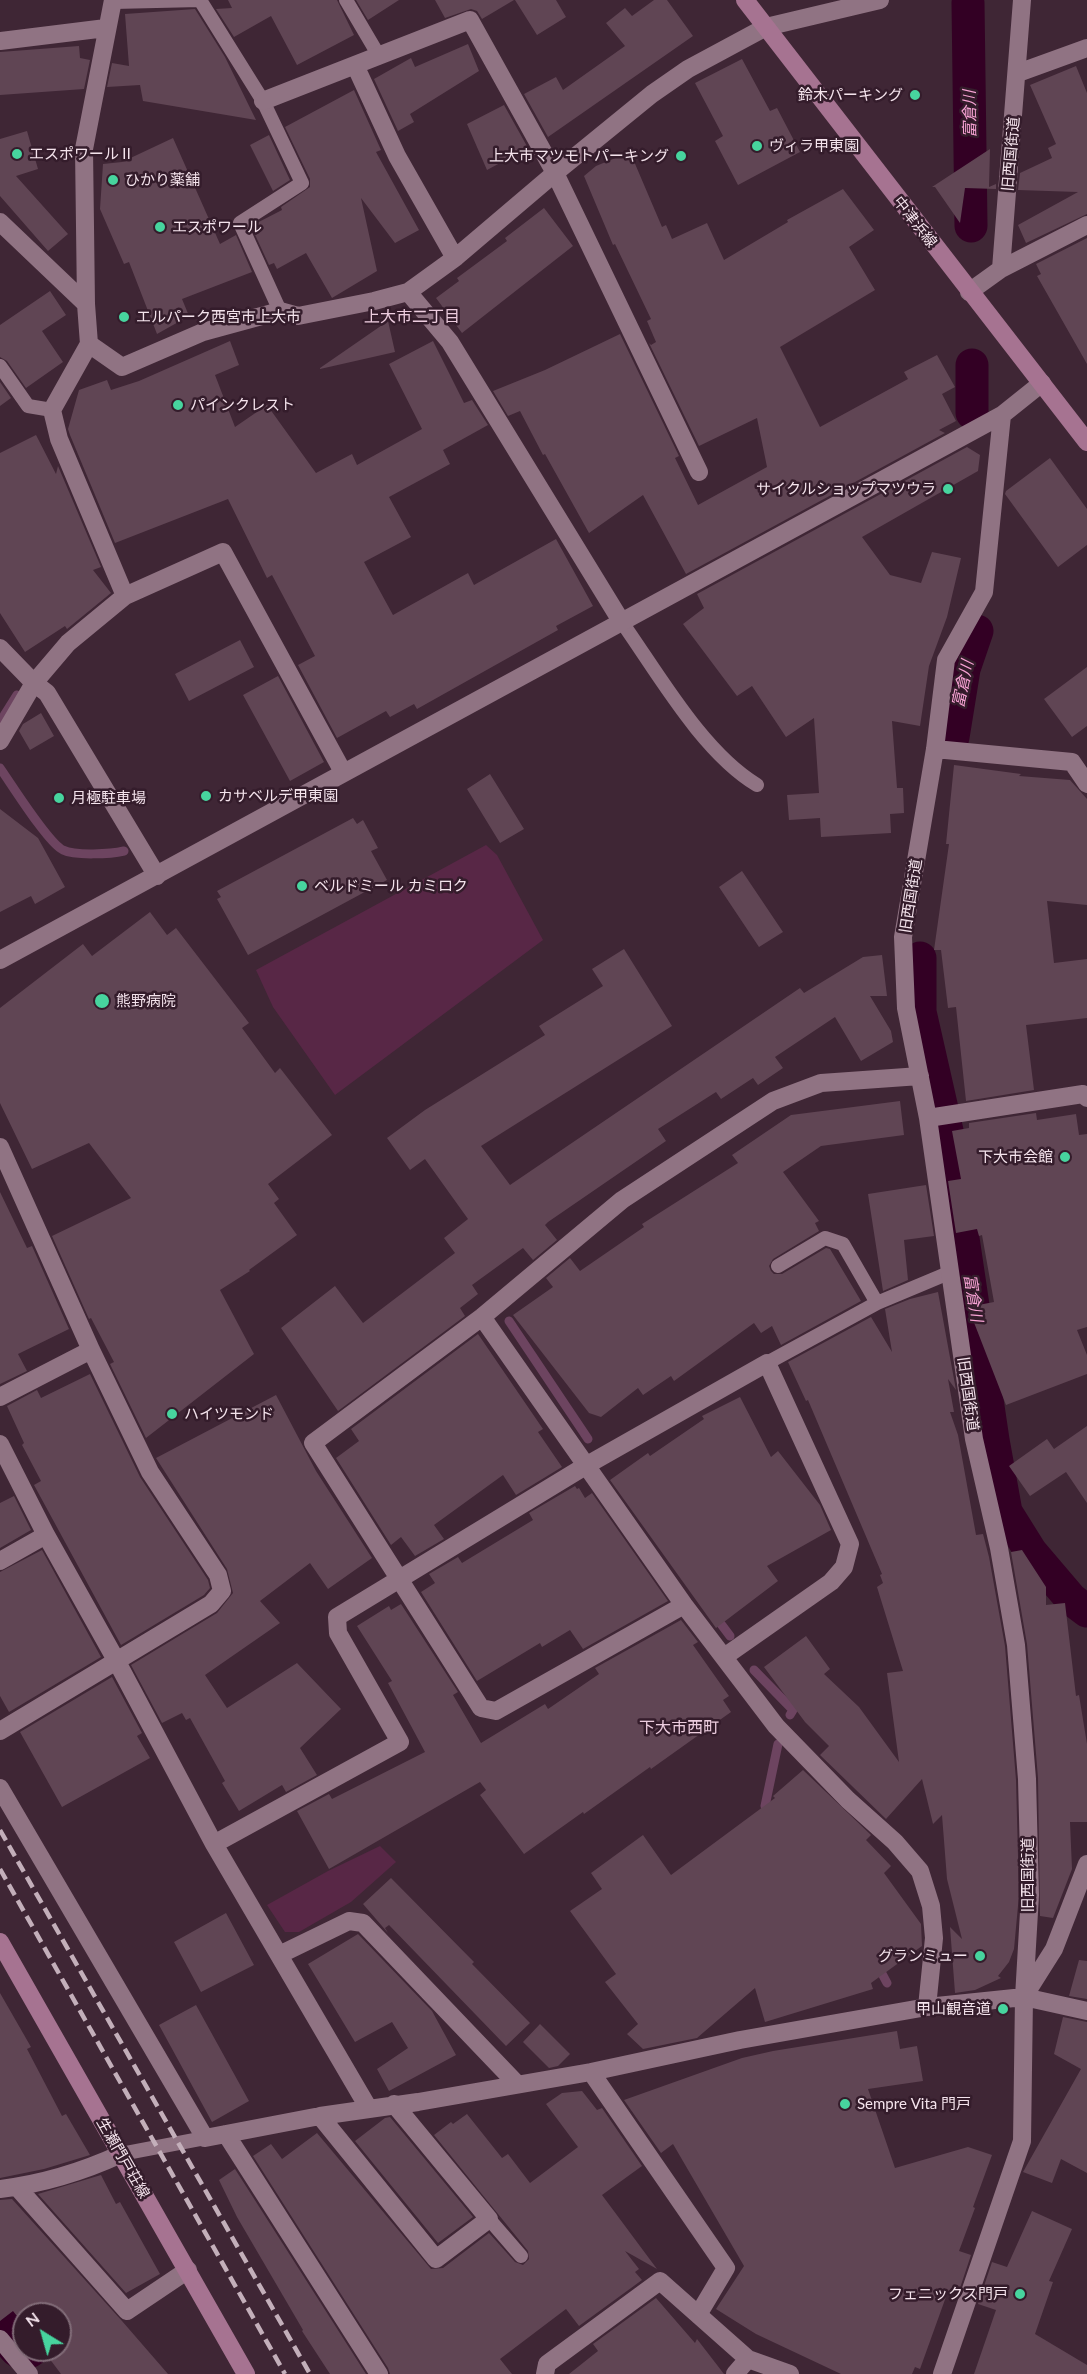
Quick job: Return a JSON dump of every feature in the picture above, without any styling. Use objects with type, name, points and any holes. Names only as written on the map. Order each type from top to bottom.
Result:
[{"type":"street","name":"中津浜線","points":[[745,0],[1087,442]]},
{"type":"street","points":[[89,344],[122,367],[203,332],[280,310],[298,316],[374,302],[408,292],[455,258],[652,94],[688,69],[766,27],[880,0]]},
{"type":"street","name":"旧西国街道","points":[[1001,269],[1022,0]]},
{"type":"street","points":[[113,1],[84,149],[86,304],[89,344],[51,410],[59,439],[125,596]]},
{"type":"street","points":[[262,102],[470,20],[555,173],[699,472]]},
{"type":"street","points":[[0,41],[106,28]]},
{"type":"street","points":[[1018,73],[1087,48]]},
{"type":"street","points":[[355,65],[396,156],[455,258]]},
{"type":"street","points":[[0,222],[86,304]]},
{"type":"street","points":[[969,292],[1001,269],[1087,225]]},
{"type":"street","points":[[408,292],[450,342],[621,621]]},
{"type":"street","points":[[0,960],[1002,415],[1042,383]]},
{"type":"street","name":"旧西国街道","points":[[942,2374],[1022,2141],[1024,1997],[1030,1895],[1027,1779],[1016,1645],[999,1548],[974,1439],[951,1272],[937,1117],[920,1076],[906,1008],[903,937],[935,749],[946,660],[984,592],[1002,415]]},
{"type":"street","points":[[0,741],[34,683],[68,643],[125,596],[223,552],[343,772]]},
{"type":"street","points":[[0,648],[47,693],[157,876]]},
{"type":"street","points":[[935,749],[1072,762],[1087,784]]},
{"type":"street","points":[[684,1605],[496,1711],[482,1708],[313,1443],[482,1317],[622,1200],[773,1101],[821,1083],[920,1076]]},
{"type":"street","points":[[937,1117],[1083,1094],[1087,1098]]},
{"type":"street","points":[[0,1147],[91,1350],[150,1472],[218,1575],[222,1590],[211,1604],[0,1731]]},
{"type":"street","points":[[482,1317],[684,1605],[776,1726],[848,1800],[895,1842],[920,1871],[931,1906],[934,1938],[927,2007]]},
{"type":"street","points":[[0,1397],[91,1350]]},
{"type":"street","points":[[214,1844],[400,1742],[338,1633],[337,1617],[586,1465],[767,1363],[850,1544],[844,1567],[831,1582],[724,1657]]},
{"type":"street","points":[[0,1444],[46,1535],[214,1844],[369,2109]]},
{"type":"street","points":[[0,1561],[46,1535]]},
{"type":"street","points":[[0,1788],[205,2138],[320,2116],[418,2102],[516,2083],[591,2072],[740,2040],[927,2007],[1024,1997],[1087,2011]]},
{"type":"street","points":[[1024,1997],[1054,1949],[1087,1864]]},
{"type":"street","points":[[279,1955],[349,1921],[363,1923],[516,2083]]},
{"type":"street","name":"生瀬門戸荘線","points":[[1,1949],[246,2374]]},
{"type":"street","points":[[591,2072],[726,2268],[698,2315]]},
{"type":"street","points":[[320,2116],[436,2259],[489,2219],[394,2104]]},
{"type":"street","points":[[226,2134],[379,2374]]},
{"type":"street","points":[[121,2154],[94,2166],[8,2188],[127,2311],[188,2270]]},
{"type":"street","points":[[545,2374],[547,2364],[660,2281],[748,2359],[790,2374]]},
{"type":"street","points":[[0,2339],[29,2374]]},
{"type":"street","points":[[735,2374],[748,2359]]},
{"type":"lane","points":[[113,1],[200,0],[262,102],[302,183],[240,224],[280,310]]},
{"type":"lane","points":[[346,0],[379,56]]},
{"type":"lane","points":[[0,366],[28,406],[51,410]]},
{"type":"lane","points":[[621,621],[704,739],[741,775],[757,785]]},
{"type":"lane","points":[[778,1266],[825,1238],[843,1244],[877,1303]]},
{"type":"lane","points":[[767,1363],[877,1303],[951,1272]]},
{"type":"lane","points":[[121,2154],[205,2138]]},
{"type":"lane","points":[[489,2219],[521,2256]]},
{"type":"shaded area","points":[[486,845],[497,855],[543,940],[335,1095],[273,1007],[256,970]]},
{"type":"shaded area","points":[[380,1846],[396,1862],[351,1902],[299,1932],[285,1932],[267,1905],[328,1871]]},
{"type":"building","points":[[228,0],[337,0],[354,35],[297,65],[271,16],[234,37],[216,9],[232,8]]},
{"type":"building","points":[[356,0],[399,0],[368,20]]},
{"type":"building","points":[[435,0],[514,0],[482,19],[477,11],[471,9],[445,18]]},
{"type":"building","points":[[515,0],[556,0],[566,17],[537,35]]},
{"type":"building","points":[[654,0],[667,0],[693,36],[548,137],[524,94],[556,77],[563,90],[625,46],[606,23],[625,8],[632,16]]},
{"type":"building","points":[[195,9],[225,57],[256,120],[143,101],[140,85],[107,87],[112,63],[129,66],[125,14]]},
{"type":"building","points":[[468,44],[479,71],[410,114],[414,122],[398,131],[374,79],[411,58],[415,67]]},
{"type":"building","points":[[79,46],[80,58],[90,60],[84,89],[0,95],[0,52]]},
{"type":"building","points":[[742,59],[770,111],[777,108],[800,152],[738,185],[715,141],[723,136],[695,83]]},
{"type":"building","points":[[1076,66],[1087,93],[1087,214],[1026,243],[1018,225],[1078,192],[1018,190],[1020,173],[1052,158],[1048,148],[1056,144],[1030,85]]},
{"type":"building","points":[[354,90],[381,150],[376,152],[419,230],[395,243],[361,198],[377,271],[332,298],[306,253],[277,269],[274,263],[269,265],[251,226],[282,210],[281,207],[310,187],[310,179],[285,127]]},
{"type":"building","points":[[504,105],[528,148],[487,170],[467,124]]},
{"type":"building","points":[[27,131],[38,169],[16,176],[68,234],[48,251],[0,196],[0,139]]},
{"type":"building","points":[[269,135],[290,180],[273,191],[250,145]]},
{"type":"building","points":[[173,138],[220,244],[236,235],[252,272],[182,299],[189,316],[157,334],[129,262],[124,264],[100,209],[103,164],[122,162]]},
{"type":"building","points":[[990,149],[989,187],[996,184],[996,189],[965,188],[960,223],[935,187],[932,187]]},
{"type":"building","points":[[630,152],[662,227],[666,225],[672,239],[707,223],[724,260],[788,222],[787,220],[843,189],[874,230],[849,247],[875,290],[780,347],[820,427],[908,379],[904,372],[937,355],[955,387],[942,394],[956,421],[939,430],[945,433],[686,574],[643,495],[589,533],[520,411],[508,416],[493,391],[545,370],[620,334],[679,456],[675,458],[698,505],[767,467],[757,418],[699,446],[649,343],[651,345],[656,342],[647,321],[651,319],[615,244],[613,245],[584,176],[596,166]]},
{"type":"building","points":[[544,208],[573,246],[462,333],[436,298],[459,281],[457,278],[507,241],[505,238]]},
{"type":"building","points":[[1087,238],[1087,364],[1037,276],[1041,274],[1036,264]]},
{"type":"building","points":[[50,291],[66,315],[42,331],[63,362],[26,388],[7,361],[0,357],[0,325]]},
{"type":"building","points":[[388,321],[395,352],[320,369],[320,368]]},
{"type":"building","points":[[230,341],[239,365],[215,375],[235,427],[267,405],[316,473],[352,454],[357,465],[422,429],[389,364],[433,341],[464,403],[472,400],[488,425],[443,450],[450,464],[389,497],[411,537],[364,562],[393,615],[468,573],[474,585],[556,539],[593,606],[556,626],[558,630],[417,709],[414,704],[390,717],[386,711],[337,738],[298,665],[315,656],[272,575],[267,578],[228,499],[115,543],[68,429],[79,390],[107,380],[111,390],[139,381]]},
{"type":"building","points":[[0,382],[11,398],[0,406]]},
{"type":"building","points":[[36,435],[56,474],[58,466],[101,567],[93,570],[111,593],[67,629],[65,626],[25,652],[0,613],[0,453]]},
{"type":"building","points":[[967,447],[980,455],[978,471],[862,537],[890,575],[921,583],[932,552],[961,558],[947,617],[929,666],[920,726],[892,721],[897,788],[903,788],[904,813],[890,814],[891,833],[821,837],[820,818],[789,820],[787,795],[819,793],[814,718],[786,737],[752,686],[737,696],[683,624],[704,608],[697,594]]},
{"type":"building","points":[[1050,458],[1087,509],[1087,545],[1058,567],[1005,494]]},
{"type":"building","points":[[240,640],[254,667],[189,701],[175,674]]},
{"type":"building","points":[[1087,667],[1087,726],[1072,737],[1044,699]]},
{"type":"building","points":[[278,676],[324,762],[290,781],[243,695]]},
{"type":"building","points":[[41,713],[54,736],[30,750],[19,731],[23,724]]},
{"type":"building","points":[[954,765],[1021,774],[1019,776],[1070,780],[1087,799],[1087,905],[1047,901],[1054,963],[1087,959],[1087,1018],[1026,1025],[1034,1090],[966,1101],[956,1007],[948,1008],[941,950],[934,950],[949,844],[946,844]]},
{"type":"building","points":[[490,774],[524,829],[500,843],[467,789]]},
{"type":"building","points":[[0,809],[38,838],[65,887],[35,904],[31,896],[0,912]]},
{"type":"building","name":"ベルドミール カミロク","points":[[353,818],[357,824],[363,820],[378,848],[371,851],[387,880],[248,955],[217,899],[221,897],[217,891]]},
{"type":"building","points":[[742,871],[783,932],[759,947],[719,887]]},
{"type":"building","points":[[150,912],[167,935],[176,928],[249,1023],[242,1028],[275,1073],[280,1068],[332,1135],[268,1184],[279,1199],[274,1203],[297,1235],[250,1271],[220,1290],[254,1354],[146,1438],[110,1364],[114,1362],[91,1318],[89,1319],[52,1236],[131,1198],[89,1143],[32,1169],[0,1103],[0,1008],[83,944],[92,956]]},
{"type":"building","points":[[624,949],[672,1026],[481,1146],[510,1185],[800,988],[804,993],[863,957],[882,955],[887,996],[870,996],[891,1031],[893,1042],[861,1061],[835,1017],[775,1057],[783,1068],[758,1085],[753,1078],[721,1099],[716,1092],[658,1129],[666,1141],[545,1225],[557,1240],[533,1260],[523,1248],[472,1285],[478,1294],[460,1308],[465,1316],[338,1411],[281,1328],[335,1286],[363,1323],[455,1253],[444,1238],[468,1219],[425,1159],[410,1170],[387,1138],[425,1110],[545,1035],[539,1026],[603,986],[592,969]]},
{"type":"building","points":[[900,1101],[904,1135],[821,1146],[783,1172],[819,1221],[815,1223],[819,1231],[773,1259],[769,1266],[771,1271],[774,1274],[782,1274],[826,1248],[830,1249],[861,1301],[781,1345],[772,1326],[761,1333],[754,1323],[674,1381],[671,1376],[643,1395],[638,1388],[601,1417],[589,1413],[513,1315],[553,1287],[546,1278],[570,1258],[580,1271],[644,1227],[642,1224],[738,1163],[732,1155],[791,1115]]},
{"type":"building","points":[[1036,1113],[1037,1120],[1076,1114],[1079,1135],[1087,1134],[1087,1327],[1077,1330],[1087,1355],[1087,1374],[1006,1405],[968,1307],[994,1302],[982,1235],[979,1236],[977,1229],[956,1233],[948,1181],[961,1179],[952,1131],[969,1128],[969,1123]]},
{"type":"building","points":[[926,1185],[934,1236],[904,1240],[908,1280],[883,1291],[868,1194]]},
{"type":"building","points":[[0,1192],[27,1248],[32,1246],[69,1329],[18,1354],[27,1371],[0,1384]]},
{"type":"building","points":[[938,1292],[956,1390],[948,1379],[954,1412],[950,1412],[958,1435],[976,1535],[983,1534],[989,1557],[1005,1646],[1016,1780],[1019,1895],[1014,1949],[1009,1962],[998,1976],[1001,1978],[975,1990],[955,1993],[950,1927],[962,1939],[947,1879],[942,1815],[933,1824],[922,1779],[886,1819],[820,1755],[829,1746],[805,1722],[764,1667],[806,1636],[830,1669],[824,1674],[859,1707],[899,1762],[887,1673],[903,1671],[877,1587],[883,1583],[880,1575],[882,1574],[808,1400],[806,1401],[788,1362],[871,1317],[892,1352],[885,1309],[910,1299]]},
{"type":"building","points":[[478,1334],[543,1429],[538,1432],[562,1467],[516,1495],[503,1475],[434,1525],[444,1539],[415,1556],[401,1537],[391,1545],[336,1458],[359,1441],[351,1429]]},
{"type":"building","points":[[90,1374],[140,1477],[208,1580],[210,1588],[204,1595],[121,1645],[34,1485],[41,1481],[22,1445],[24,1443],[7,1406],[37,1390],[41,1398]]},
{"type":"building","points":[[276,1395],[316,1471],[372,1558],[328,1589],[310,1563],[260,1601],[280,1623],[205,1675],[227,1708],[297,1663],[341,1709],[300,1748],[317,1775],[286,1792],[282,1785],[239,1811],[222,1783],[225,1781],[190,1718],[186,1720],[182,1713],[162,1723],[131,1665],[217,1613],[233,1593],[227,1569],[156,1458]]},
{"type":"building","points":[[740,1397],[771,1457],[778,1451],[820,1505],[831,1530],[767,1566],[778,1581],[716,1628],[610,1480],[648,1453],[650,1456],[704,1419],[702,1416]]},
{"type":"building","points":[[1087,1426],[1087,1503],[1066,1472],[1030,1496],[1009,1466],[1047,1439],[1054,1449]]},
{"type":"building","points":[[575,1486],[585,1498],[592,1493],[668,1601],[583,1649],[570,1630],[542,1647],[540,1643],[477,1681],[421,1592],[435,1583],[429,1574],[458,1557],[462,1563],[533,1520],[529,1513]]},
{"type":"building","points":[[14,1496],[31,1530],[0,1548],[0,1503]]},
{"type":"building","points":[[42,1550],[101,1657],[9,1712],[0,1696],[0,1572]]},
{"type":"building","points":[[1022,1550],[1046,1587],[1046,1605],[1065,1603],[1076,1696],[1079,1695],[1087,1744],[1087,1822],[1070,1822],[1072,1869],[1053,1918],[1040,1916],[1038,1778],[1027,1644],[1011,1552]]},
{"type":"building","points":[[401,1604],[458,1692],[453,1695],[481,1743],[545,1704],[548,1709],[599,1674],[595,1668],[681,1620],[698,1642],[693,1645],[729,1696],[723,1700],[731,1712],[524,1854],[480,1795],[486,1790],[480,1782],[329,1869],[297,1811],[329,1794],[332,1799],[425,1752],[388,1683],[392,1681],[357,1626],[389,1606],[391,1610]]},
{"type":"building","points":[[112,1677],[142,1733],[137,1736],[150,1758],[62,1807],[20,1732]]},
{"type":"building","points":[[803,1770],[871,1835],[866,1840],[891,1866],[884,1873],[921,1924],[922,1946],[871,1983],[873,1989],[765,2022],[755,1988],[697,2038],[643,2049],[627,2034],[638,2024],[605,1982],[616,1974],[570,1911],[602,1889],[591,1873],[643,1835],[671,1875],[775,1798],[773,1796]]},
{"type":"building","points":[[391,1878],[530,2023],[506,2046],[389,1925],[385,1928],[388,1933],[363,1904]]},
{"type":"building","points":[[226,1913],[254,1965],[201,1992],[174,1942]]},
{"type":"building","points":[[358,1934],[432,2011],[456,2055],[389,2091],[377,2069],[408,2048],[392,2022],[355,2042],[308,1964]]},
{"type":"building","points":[[1079,1960],[1087,1961],[1087,1999],[1069,1996]]},
{"type":"building","points":[[0,1993],[31,2047],[27,2049],[62,2116],[66,2114],[90,2155],[44,2169],[0,2178]]},
{"type":"building","points":[[196,2005],[249,2101],[212,2122],[159,2025]]},
{"type":"building","points":[[1063,2017],[1087,2022],[1087,2173],[1061,2159],[1052,2183],[1023,2172],[1081,2069],[1054,2054]]},
{"type":"building","points":[[540,2024],[570,2054],[558,2066],[549,2068],[523,2042]]},
{"type":"building","points":[[897,2031],[900,2049],[917,2046],[923,2081],[868,2089],[895,2168],[968,2147],[992,2155],[959,2251],[971,2255],[957,2297],[947,2294],[920,2369],[915,2367],[912,2374],[841,2374],[756,2334],[716,2309],[744,2266],[673,2144],[661,2153],[624,2100],[742,2058]]},
{"type":"building","points":[[582,2091],[597,2110],[602,2108],[642,2166],[602,2195],[657,2269],[625,2251],[639,2269],[635,2272],[642,2280],[579,2326],[566,2309],[500,2359],[512,2374],[390,2374],[253,2156],[271,2144],[282,2159],[317,2133],[431,2269],[443,2268],[489,2233],[515,2262],[523,2265],[529,2259],[528,2251],[434,2135],[451,2122],[453,2124],[467,2114],[502,2158],[508,2154],[530,2183],[578,2147],[546,2104],[562,2093]]},
{"type":"building","points":[[390,2117],[473,2217],[438,2243],[355,2141],[385,2118]]},
{"type":"building","points":[[235,2169],[366,2374],[330,2374],[302,2331],[237,2217],[219,2180]]},
{"type":"building","points":[[101,2175],[116,2204],[120,2202],[160,2274],[126,2293],[38,2194]]},
{"type":"building","points":[[12,2199],[168,2374],[61,2374],[52,2362],[72,2362],[72,2302],[12,2302],[12,2312],[0,2321],[0,2200]]},
{"type":"building","points":[[1032,2211],[1072,2229],[1049,2281],[1053,2282],[1035,2334],[1087,2365],[1087,2374],[974,2374],[996,2310],[978,2304],[992,2262],[1007,2267]]},
{"type":"building","points":[[656,2298],[695,2343],[697,2339],[724,2374],[569,2374],[598,2351],[593,2344]]},
{"type":"waterway","name":"富倉川","points":[[968,3],[971,226]]},
{"type":"waterway","name":"富倉川","points":[[972,365],[972,413]]},
{"type":"waterway","name":"富倉川","points":[[953,737],[964,669],[977,631]]},
{"type":"waterway","points":[[0,722],[17,695]]},
{"type":"waterway","points":[[0,768],[49,837],[63,850],[84,854],[124,851]]},
{"type":"waterway","name":"富倉川","points":[[920,958],[920,1012],[947,1131],[993,1440],[1006,1512],[1031,1552],[1071,1599],[1087,1611]]},
{"type":"waterway","points":[[509,1321],[588,1439]]},
{"type":"waterway","points":[[715,1616],[730,1636]]},
{"type":"waterway","points":[[754,1670],[793,1710],[790,1715]]},
{"type":"waterway","points":[[771,1813],[765,1806],[778,1744]]},
{"type":"waterway","points":[[878,1966],[887,1983]]},
{"type":"waterway","points":[[0,2312],[12,2326]]},
{"type":"railway","points":[[0,1830],[310,2374]]},
{"type":"railway","points":[[0,1869],[285,2374]]},
{"type":"place","name":"鈴木パーキング","points":[[915,95]]},
{"type":"place","name":"ヴィラ甲東園","points":[[757,146]]},
{"type":"place","name":"エスポワールⅡ","points":[[17,154]]},
{"type":"place","name":"上大市マツモトパーキング","points":[[681,156]]},
{"type":"place","name":"ひかり薬舗","points":[[113,180]]},
{"type":"place","name":"エスポワール","points":[[160,227]]},
{"type":"place","name":"エルパーク西宮市上大市","points":[[124,317]]},
{"type":"place","name":"パインクレスト","points":[[178,405]]},
{"type":"place","name":"サイクルショップマツウラ","points":[[948,489]]},
{"type":"place","name":"カサベルデ甲東園","points":[[206,796]]},
{"type":"place","name":"月極駐車場","points":[[59,798]]},
{"type":"place","name":"ベルドミール カミロク","points":[[302,886]]},
{"type":"place","name":"熊野病院","points":[[102,1001]]},
{"type":"place","name":"下大市会館","points":[[1065,1157]]},
{"type":"place","name":"ハイツモンド","points":[[172,1414]]},
{"type":"place","name":"グランミュー","points":[[980,1956]]},
{"type":"place","name":"甲山観音道","points":[[1003,2009]]},
{"type":"place","name":"Sempre Vita 門戸","points":[[845,2104]]},
{"type":"place","name":"フェニックス門戸","points":[[1020,2294]]},
{"type":"district","name":"上大市二丁目","points":[[412,317]]},
{"type":"district","name":"下大市西町","points":[[679,1728]]}]
